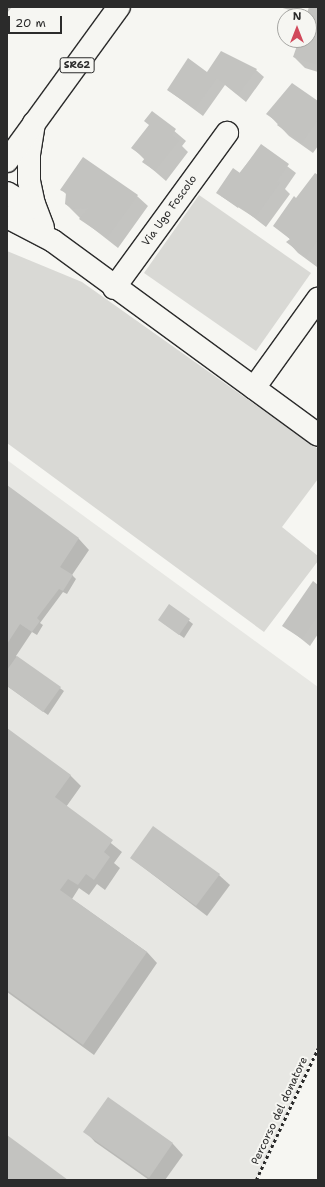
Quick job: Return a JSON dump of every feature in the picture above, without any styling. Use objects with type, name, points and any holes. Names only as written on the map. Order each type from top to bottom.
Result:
[{"type":"street","name":"SR62","points":[[7,161],[119,7]]},
{"type":"street","points":[[34,123],[29,156],[29,182],[34,204],[44,234]]},
{"type":"street","name":"Via Ugo Foscolo","points":[[114,288],[227,133]]},
{"type":"street","points":[[7,193],[25,204],[44,234]]},
{"type":"street","points":[[7,217],[44,234],[114,288],[318,435]]},
{"type":"street","points":[[7,230],[44,234]]},
{"type":"street","points":[[254,388],[318,299]]},
{"type":"path","name":"Percorso del donatore","points":[[256,1180],[318,1048]]},
{"type":"shaded area","points":[[199,195],[311,273],[256,351],[144,273]]},
{"type":"shaded area","points":[[7,251],[82,282],[318,449],[318,479],[282,527],[318,556],[318,561],[264,632],[7,443]]},
{"type":"shaded area","points":[[7,460],[318,687],[318,1044],[256,1180],[7,1180]]},
{"type":"building","points":[[318,7],[318,65],[293,57],[296,48],[317,48],[317,8],[309,8]]},
{"type":"building","points":[[221,51],[257,69],[238,95],[217,78],[195,109],[167,90],[188,58],[207,72]]},
{"type":"building","points":[[292,83],[318,101],[318,120],[302,143],[277,125],[279,123],[266,114]]},
{"type":"building","points":[[152,111],[176,129],[172,135],[179,141],[155,171],[142,162],[145,158],[131,148],[149,125],[144,121]]},
{"type":"building","points":[[261,144],[289,164],[277,181],[280,183],[255,218],[216,193],[233,168],[240,173]]},
{"type":"building","points":[[83,157],[138,195],[107,238],[79,219],[88,208],[73,209],[65,204],[66,193],[60,190]]},
{"type":"building","points":[[315,173],[318,175],[318,240],[306,257],[286,242],[290,239],[273,226],[294,196],[296,198]]},
{"type":"building","points":[[7,485],[79,538],[60,567],[73,575],[63,591],[59,589],[37,618],[40,621],[32,632],[20,624],[7,644]]},
{"type":"building","points":[[313,581],[318,585],[318,615],[302,639],[282,626]]},
{"type":"building","points":[[169,604],[190,619],[179,635],[158,620]]},
{"type":"building","points":[[17,656],[61,687],[43,712],[7,686],[7,670]]},
{"type":"building","points":[[7,728],[71,775],[55,797],[113,840],[104,852],[110,857],[94,880],[86,874],[78,885],[68,879],[60,890],[147,952],[83,1045],[7,990]]},
{"type":"building","points":[[153,826],[220,874],[196,906],[130,858]]},
{"type":"building","points":[[108,1097],[173,1143],[149,1178],[83,1132]]},
{"type":"building","points":[[7,1135],[68,1180],[7,1180]]}]
